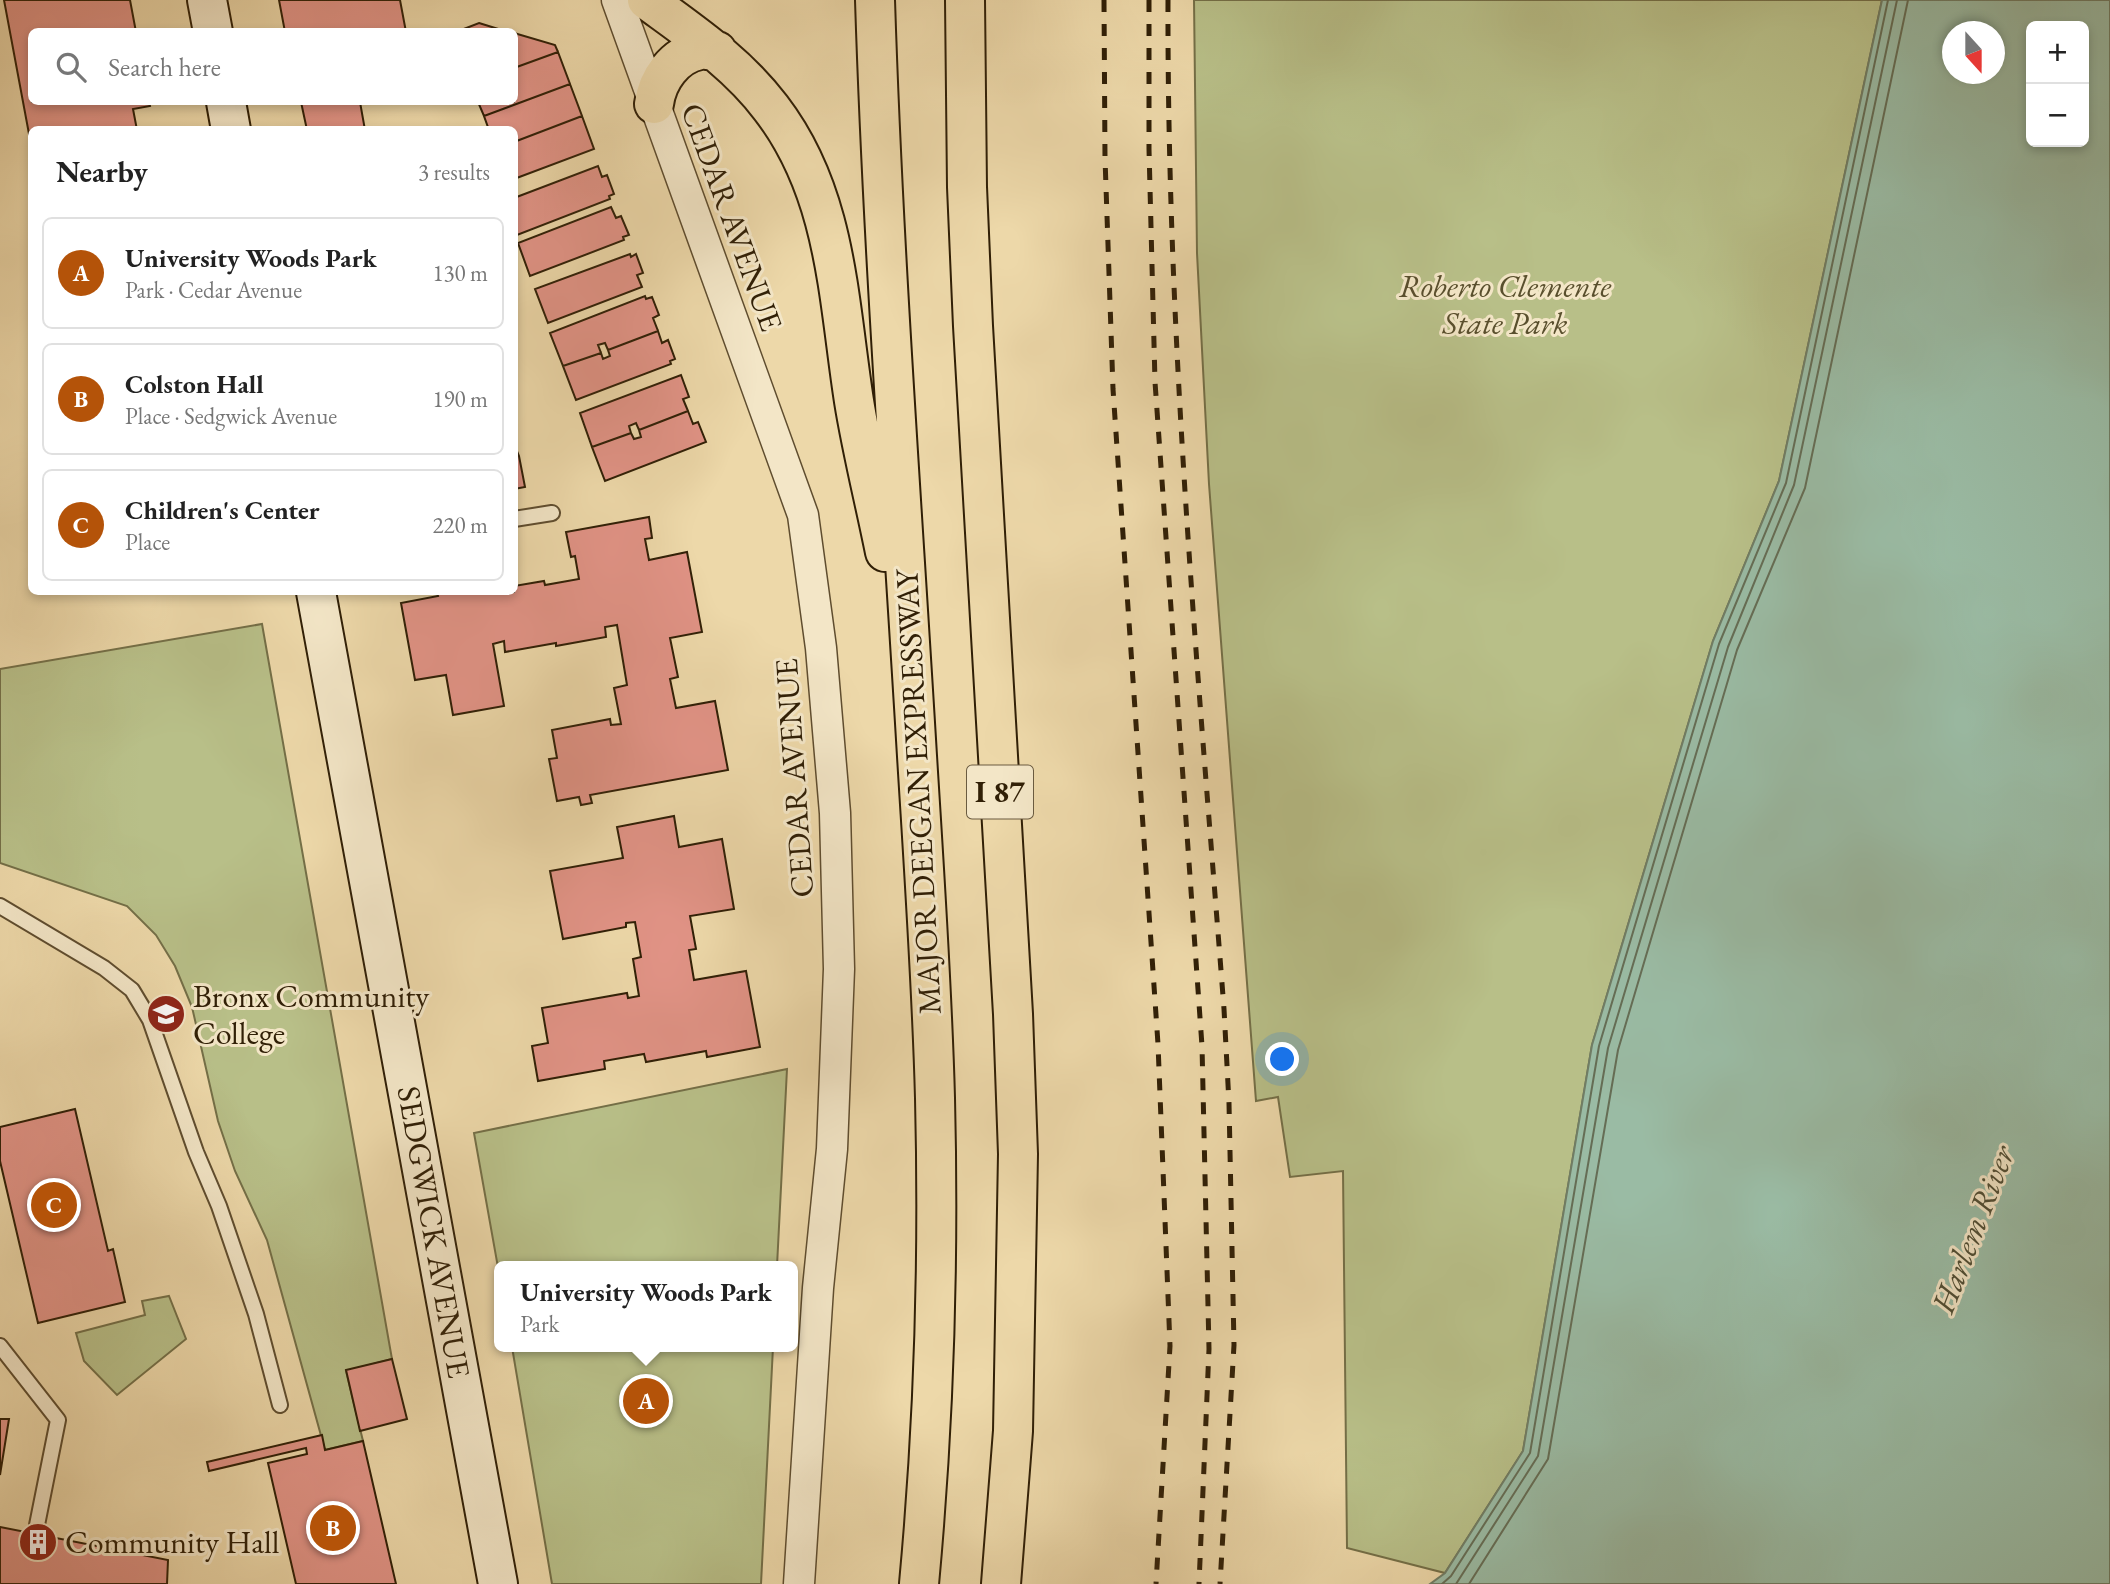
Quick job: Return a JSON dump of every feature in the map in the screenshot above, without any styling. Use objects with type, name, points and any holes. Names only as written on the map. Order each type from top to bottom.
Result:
[{"type":"highway","points":[[648,0],[717,51],[747,78],[772,109],[805,163],[824,214],[833,253],[854,404],[913,686]]},
{"type":"highway","name":"MAJOR DEEGAN EXPRESSWAY","points":[[875,0],[880,150],[935,1099],[932,1376],[919,1584]]},
{"type":"highway","name":"I 87","points":[[965,0],[967,174],[973,326],[1013,1014],[1018,1154],[1013,1432],[1001,1584]]},
{"type":"highway","points":[[654,104],[661,82],[676,62],[700,50],[717,51]]},
{"type":"main road","points":[[207,0],[212,28]]},
{"type":"main road","points":[[227,105],[230,126]]},
{"type":"main road","name":"SEDGWICK AVENUE","points":[[317,595],[498,1584]]},
{"type":"street","name":"CEDAR AVENUE","points":[[617,0],[803,515],[821,648],[835,813],[839,969],[832,1149],[818,1288],[799,1584]]},
{"type":"lane","points":[[518,518],[552,513]]},
{"type":"lane","points":[[0,906],[104,968],[132,990],[150,1020],[195,1152],[219,1206],[252,1302],[280,1405]]},
{"type":"lane","points":[[0,1346],[58,1420],[37,1525]]},
{"type":"green space","name":"Roberto Clemente State Park","points":[[1194,0],[1882,0],[1779,481],[1713,641],[1592,1045],[1523,1451],[1445,1573],[1347,1548],[1343,1171],[1290,1177],[1278,1097],[1256,1101],[1209,484],[1197,253]]},
{"type":"green space","points":[[262,624],[392,1359],[346,1371],[363,1441],[325,1450],[267,1240],[235,1171],[218,1121],[192,1007],[175,966],[156,935],[127,906],[0,863],[0,669]]},
{"type":"green space","points":[[787,1069],[777,1261],[497,1261],[474,1133]]},
{"type":"green space","points":[[169,1296],[186,1339],[117,1395],[84,1361],[76,1333],[145,1315],[142,1301]]},
{"type":"green space","points":[[513,1352],[773,1352],[761,1584],[552,1584]]},
{"type":"water","name":"Harlem River","points":[[1882,0],[2110,0],[2110,1584],[1430,1584],[1445,1573],[1523,1451],[1592,1045],[1713,641],[1779,481]]},
{"type":"building","points":[[4,0],[130,0],[135,28],[28,28],[28,105],[150,105],[133,109],[136,126],[28,126],[28,129]]},
{"type":"building","points":[[279,0],[400,0],[405,28],[284,28]]},
{"type":"building","points":[[479,23],[495,28],[466,28]]},
{"type":"building","points":[[518,34],[555,45],[558,52],[518,67]]},
{"type":"building","points":[[558,52],[570,84],[518,103],[518,67]]},
{"type":"building","points":[[570,84],[582,116],[518,140],[518,126],[488,126],[484,116]]},
{"type":"building","points":[[302,105],[361,105],[364,126],[306,126]]},
{"type":"building","points":[[479,105],[514,105],[484,116]]},
{"type":"building","points":[[582,116],[594,149],[518,178],[518,140]]},
{"type":"building","points":[[598,166],[602,177],[607,175],[614,194],[609,196],[610,199],[518,235],[518,196]]},
{"type":"building","points":[[611,207],[616,218],[621,216],[629,235],[623,237],[624,240],[530,276],[518,243]]},
{"type":"building","points":[[630,254],[631,257],[636,254],[643,273],[637,275],[642,287],[548,323],[535,289]]},
{"type":"building","points":[[645,296],[646,299],[652,297],[659,315],[653,318],[658,331],[608,350],[605,343],[598,345],[601,353],[563,366],[550,333]]},
{"type":"building","points":[[658,331],[662,343],[668,340],[675,359],[670,361],[671,364],[576,400],[563,366],[601,353],[603,359],[610,356],[608,350]]},
{"type":"building","points":[[681,375],[689,397],[683,399],[688,411],[639,430],[636,423],[629,426],[631,433],[592,447],[580,413]]},
{"type":"building","points":[[688,411],[693,424],[698,422],[706,442],[605,481],[592,447],[631,433],[634,439],[641,437],[639,430]]},
{"type":"building","points":[[518,454],[519,456],[525,487],[518,488]]},
{"type":"building","points":[[649,517],[652,538],[645,539],[649,560],[687,552],[702,632],[670,638],[678,677],[670,679],[676,708],[715,701],[728,770],[590,795],[592,803],[581,805],[579,797],[557,801],[549,759],[557,758],[552,730],[610,719],[611,725],[621,724],[614,688],[627,685],[617,625],[605,627],[606,637],[556,646],[556,643],[505,652],[504,641],[493,644],[504,706],[453,715],[446,675],[415,680],[401,603],[438,595],[518,595],[518,585],[544,581],[545,585],[579,579],[575,556],[571,557],[566,532]]},
{"type":"building","points":[[674,816],[679,847],[722,839],[734,909],[690,916],[696,949],[689,950],[694,980],[746,971],[760,1047],[707,1057],[706,1051],[646,1062],[644,1054],[604,1061],[605,1069],[538,1081],[532,1046],[548,1043],[542,1008],[627,993],[628,998],[639,996],[633,959],[641,957],[635,922],[626,923],[626,927],[563,939],[550,871],[623,858],[617,827]]},
{"type":"building","points":[[75,1109],[108,1251],[113,1249],[125,1302],[38,1323],[0,1161],[0,1127]]},
{"type":"building","points":[[392,1359],[407,1419],[360,1431],[346,1370]]},
{"type":"building","points":[[0,1419],[9,1419],[0,1475]]},
{"type":"building","points":[[322,1435],[325,1450],[363,1441],[396,1584],[296,1584],[268,1463],[307,1454],[306,1448],[209,1471],[207,1462]]},
{"type":"building","name":"Community Hall","points":[[0,1527],[168,1560],[167,1584],[0,1584]]},
{"type":"railway","points":[[1104,0],[1105,158],[1113,389],[1158,1044],[1170,1346],[1156,1584]]},
{"type":"railway","points":[[1149,0],[1149,149],[1155,382],[1202,1046],[1209,1349],[1199,1584]]},
{"type":"railway","points":[[1168,0],[1169,126],[1178,379],[1229,1103],[1234,1345],[1220,1584]]},
{"type":"place","name":"Bronx Community College","points":[[166,1014]]},
{"type":"place","name":"Children's Center","points":[[54,1205]]},
{"type":"place","name":"University Woods Park","points":[[646,1401]]},
{"type":"place","name":"Colston Hall","points":[[333,1528]]},
{"type":"place","name":"Community Hall","points":[[38,1542]]}]
